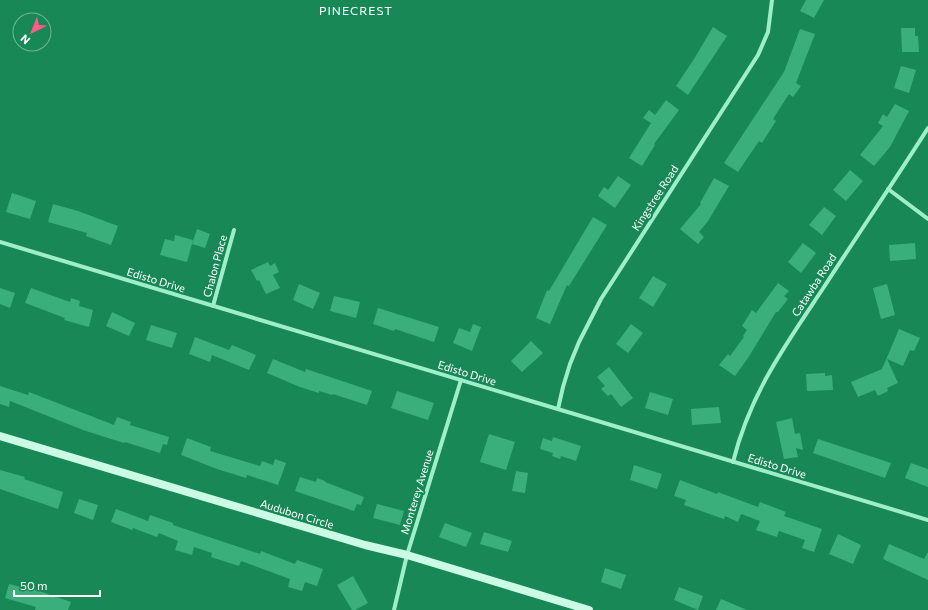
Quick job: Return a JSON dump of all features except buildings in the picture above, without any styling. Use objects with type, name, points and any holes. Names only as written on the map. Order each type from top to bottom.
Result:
[{"type":"street","name":"Kingstree Road","points":[[558,409],[570,364],[600,298],[758,55],[768,32],[772,0]]},
{"type":"street","name":"Catawba Road","points":[[733,462],[747,416],[769,372],[928,128]]},
{"type":"street","points":[[888,189],[928,219]]},
{"type":"street","name":"Chalon Place","points":[[213,306],[234,230]]},
{"type":"street","name":"Edisto Drive","points":[[0,242],[928,520]]},
{"type":"street","name":"Monterey Avenue","points":[[394,610],[407,555],[461,380]]},
{"type":"street","name":"Audubon Circle","points":[[0,436],[366,546],[407,555],[585,609]]},
{"type":"district","name":"PINECREST","points":[[356,11]]}]
